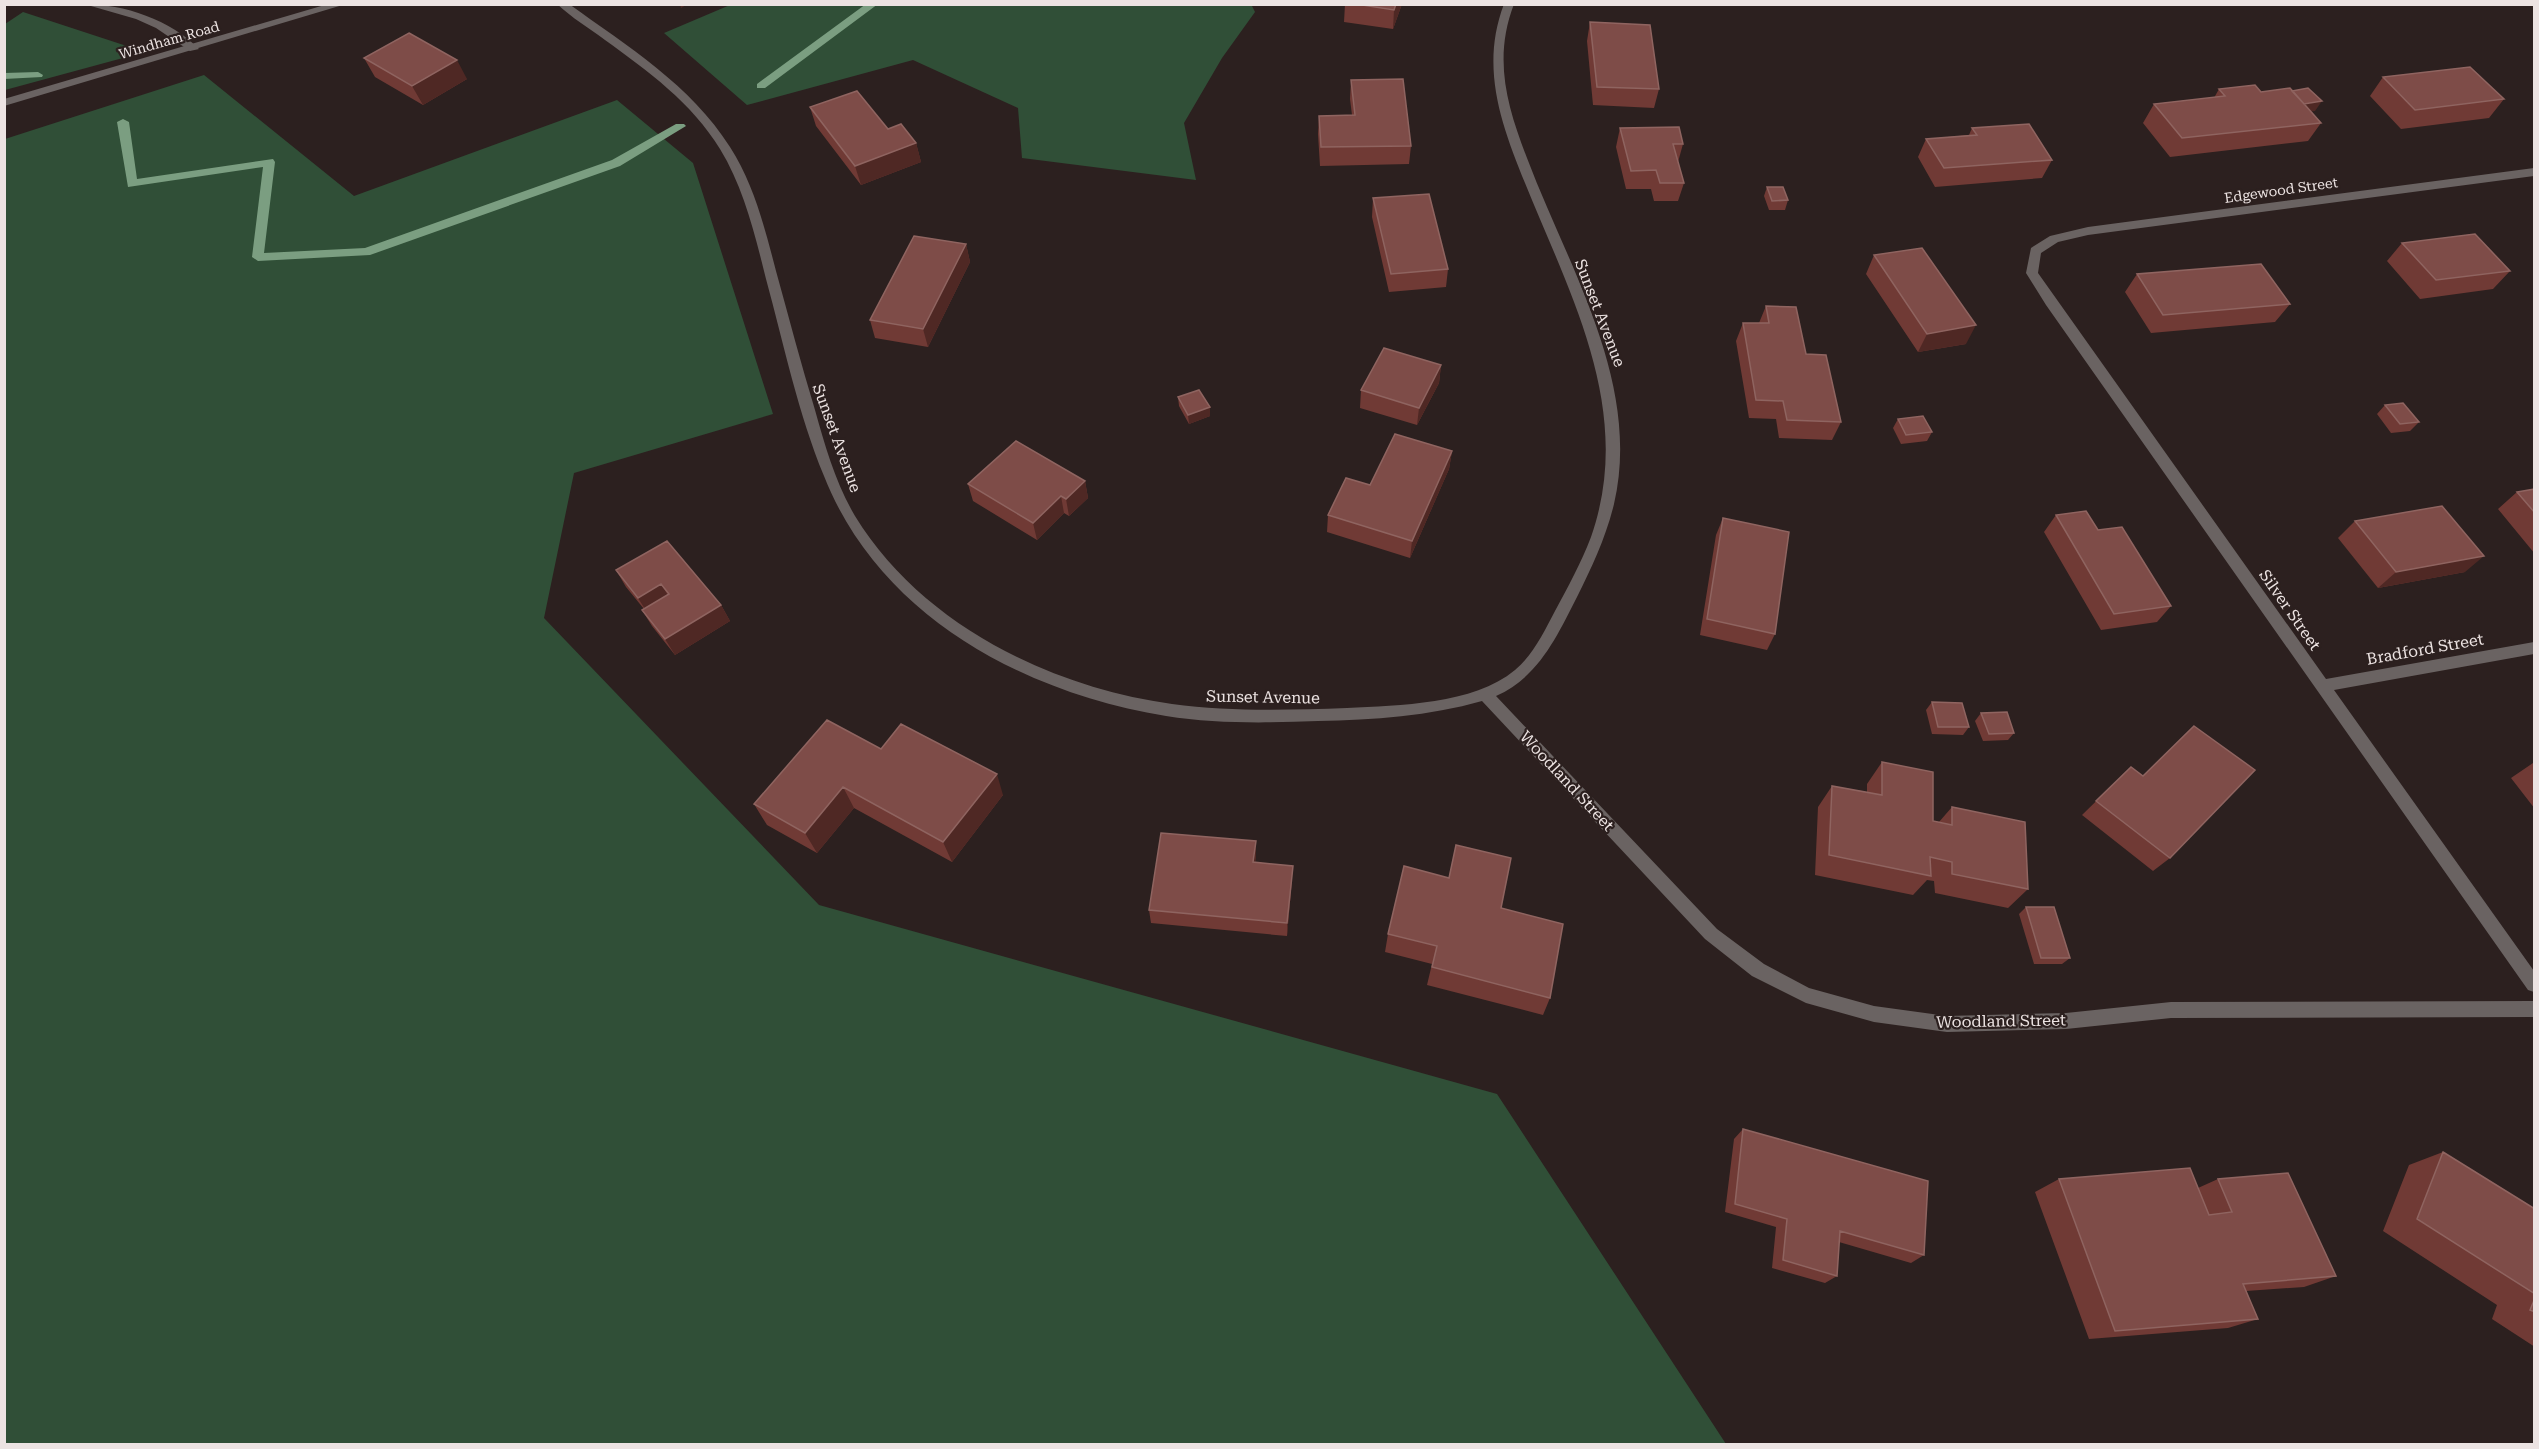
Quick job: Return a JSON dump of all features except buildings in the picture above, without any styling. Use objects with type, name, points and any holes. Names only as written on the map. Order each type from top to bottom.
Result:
[{"type":"street","points":[[89,4],[140,17],[160,26],[194,49]]},
{"type":"street","name":"Windham Road","points":[[4,104],[341,4]]},
{"type":"street","name":"Sunset Avenue","points":[[562,4],[676,92],[693,107],[721,141],[743,181],[751,202],[804,396],[831,478],[852,520],[880,560],[916,597],[938,615],[986,647],[1041,673],[1100,694],[1164,709],[1242,717],[1375,713],[1455,702],[1504,686],[1520,675],[1534,660],[1573,592],[1603,522],[1613,476],[1613,409],[1604,367],[1516,146],[1506,115],[1497,53],[1498,30],[1509,4]]},
{"type":"street","name":"Edgewood Street","points":[[2035,251],[2054,239],[2088,231],[2535,172]]},
{"type":"street","name":"Silver Street","points":[[2035,251],[2032,273],[2050,302],[2535,984]]},
{"type":"street","name":"Bradford Street","points":[[2322,686],[2535,648]]},
{"type":"street","name":"Woodland Street","points":[[1485,694],[1711,934],[1758,970],[1806,995],[1874,1014],[1947,1024],[2066,1020],[2171,1010],[2535,1009]]},
{"type":"green space","points":[[1251,4],[1255,12],[1222,58],[1184,123],[1196,180],[1022,158],[1018,108],[913,60],[747,105],[664,33],[730,5]]},
{"type":"green space","points":[[23,12],[145,52],[5,90],[5,24]]},
{"type":"green space","points":[[204,75],[354,196],[617,100],[693,163],[773,414],[574,473],[544,618],[819,905],[1497,1094],[1726,1444],[5,1444],[5,139]]},
{"type":"waterway","points":[[761,86],[873,4]]},
{"type":"waterway","points":[[4,76],[38,75]]},
{"type":"waterway","points":[[123,122],[132,184],[269,162],[258,257],[366,252],[616,163],[680,126]]}]
